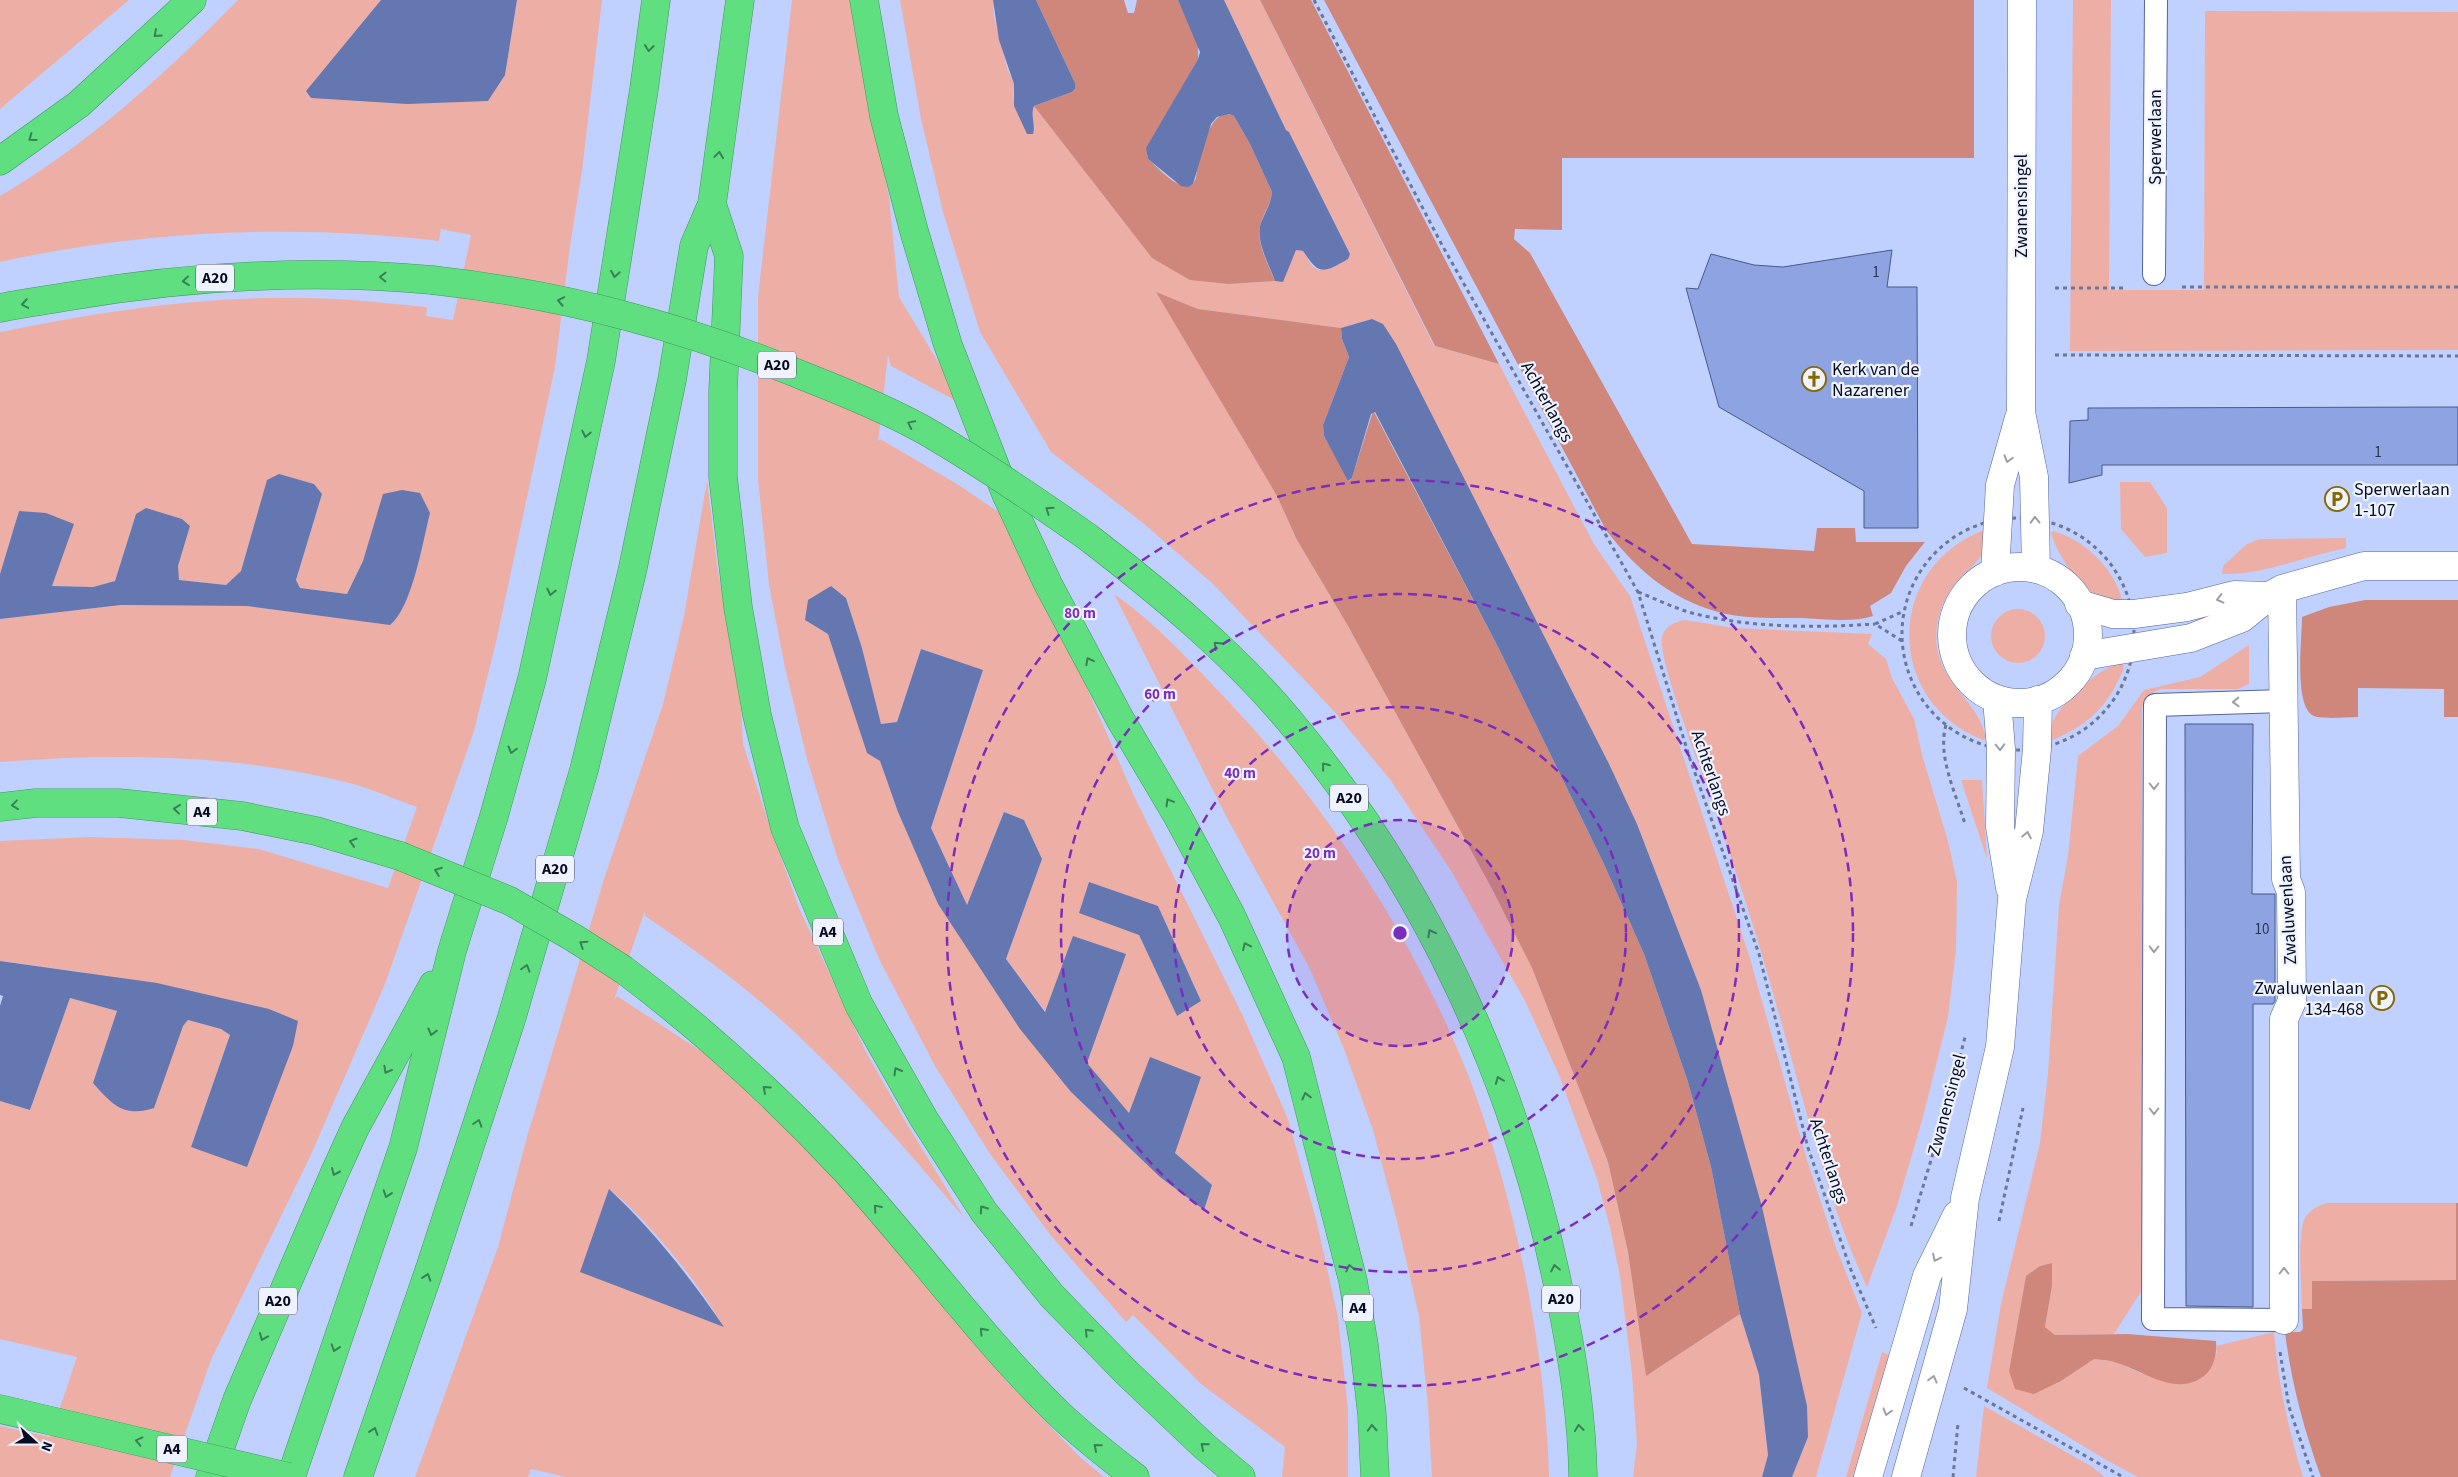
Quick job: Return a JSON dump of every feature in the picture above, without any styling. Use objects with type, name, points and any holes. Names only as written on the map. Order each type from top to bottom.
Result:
[{"type":"highway","points":[[0,161],[79,104],[192,0]]},
{"type":"highway","name":"A20","points":[[290,1477],[403,1148],[452,951],[494,816],[532,679],[601,361],[644,89],[656,0]]},
{"type":"highway","name":"A20","points":[[358,1477],[430,1268],[511,1020],[584,770],[636,553],[672,380],[694,246],[712,204],[740,0]]},
{"type":"highway","name":"A4","points":[[864,0],[884,116],[914,231],[952,353],[1006,494],[1048,584],[1120,719],[1232,917],[1296,1057],[1353,1281],[1365,1354],[1372,1414],[1375,1477]]},
{"type":"highway","name":"A4","points":[[712,204],[729,256],[723,391],[723,477],[738,607],[757,715],[785,828],[859,1005],[924,1118],[984,1212],[1052,1296],[1127,1373],[1204,1446],[1242,1477]]},
{"type":"highway","name":"A20","points":[[0,308],[126,287],[209,278],[313,276],[432,280],[481,286],[610,310],[674,328],[739,350],[864,401],[923,430],[986,468],[1089,538],[1200,628],[1249,676],[1288,719],[1373,832],[1442,953],[1471,1009],[1494,1066],[1516,1126],[1538,1196],[1567,1330],[1583,1477]]},
{"type":"highway","name":"A4","points":[[0,807],[36,803],[119,803],[242,816],[316,831],[400,856],[510,901],[574,938],[624,970],[685,1016],[773,1096],[845,1171],[963,1309],[1054,1409],[1102,1452],[1135,1477]]},
{"type":"highway","name":"A20","points":[[210,1477],[245,1382],[343,1154],[452,951]]},
{"type":"highway","name":"A4","points":[[0,1408],[290,1477]]},
{"type":"street","name":"Zwanensingel","points":[[2022,0],[2021,412],[2034,477],[2036,569]]},
{"type":"street","name":"Zwanensingel","points":[[1995,572],[2000,485],[2021,412]]},
{"type":"street","points":[[2080,604],[2113,614],[2134,614],[2187,607],[2234,595],[2275,592],[2364,566],[2458,566]]},
{"type":"street","points":[[2016,568],[2036,569],[2062,582],[2080,604],[2086,621],[2087,638],[2084,656],[2080,666],[2066,684],[2038,700],[2018,703],[1997,699],[1986,694],[1968,679],[1956,659],[1952,636],[1956,613],[1967,592],[1985,577],[1995,572],[2016,568]]},
{"type":"street","points":[[2084,656],[2190,638],[2242,618],[2275,592]]},
{"type":"street","name":"Zwaluwenlaan","points":[[2275,592],[2284,701],[2286,879],[2291,892],[2292,1001],[2284,1019],[2284,1320]]},
{"type":"street","name":"Zwanensingel","points":[[1997,699],[2001,749],[2000,827],[2012,899]]},
{"type":"street","name":"Zwanensingel","points":[[1906,1477],[1953,1310],[1965,1198],[2000,1047],[2012,899],[2028,831],[2037,750],[2038,700]]},
{"type":"street","name":"Zwanensingel","points":[[1868,1477],[1927,1276],[1965,1198]]},
{"type":"lane","name":"Sperwerlaan","points":[[2154,274],[2156,0]]},
{"type":"lane","points":[[2284,701],[2154,705],[2153,1270],[2153,1319],[2284,1320]]},
{"type":"path","name":"Achterlangs","points":[[1314,0],[1442,245],[1638,592],[1690,758],[1760,954],[1808,1148],[1851,1270],[1877,1331],[1880,1321]]},
{"type":"path","points":[[2180,288],[2458,287]]},
{"type":"path","points":[[2052,288],[2131,288]]},
{"type":"path","points":[[2052,355],[2458,356]]},
{"type":"path","points":[[2035,518],[2063,526],[2083,537],[2100,551],[2115,568],[2126,588],[2134,614],[2134,648],[2128,673],[2117,696],[2101,717],[2080,733],[2057,744],[2037,750],[2001,749],[1972,741],[1946,725],[1920,696],[1911,679],[1902,641],[1904,611],[1913,583],[1929,559],[1951,539],[1977,525],[1999,519],[2035,518]]},
{"type":"path","points":[[1638,592],[1689,612],[1723,620],[1846,626],[1875,624],[1904,611]]},
{"type":"path","points":[[1875,624],[1902,641]]},
{"type":"path","points":[[1946,725],[1942,738],[1967,831]]},
{"type":"path","name":"Zwanensingel","points":[[1911,1228],[1948,1104],[1966,1029]]},
{"type":"path","points":[[2284,1320],[2279,1333],[2283,1378],[2289,1407],[2313,1477]]},
{"type":"path","points":[[1935,1371],[2123,1477]]},
{"type":"path","points":[[1964,1397],[1966,1389]]},
{"type":"path","points":[[1953,1477],[1958,1422]]},
{"type":"shaded area","points":[[0,0],[129,0],[0,109]]},
{"type":"shaded area","points":[[238,0],[381,0],[352,37],[505,75],[517,0],[602,0],[582,171],[570,246],[555,367],[496,642],[474,731],[385,984],[310,1157],[211,1360],[170,1477],[0,1477],[0,1426],[50,1437],[77,1357],[0,1339],[0,1101],[30,1110],[70,998],[117,1011],[93,1083],[183,1026],[188,1020],[221,1029],[230,1035],[191,1147],[293,1046],[81,972],[0,961],[0,841],[91,837],[184,840],[259,849],[388,888],[417,807],[353,784],[310,774],[222,761],[178,758],[89,757],[0,762],[0,619],[121,605],[247,606],[390,624],[398,616],[405,604],[416,573],[430,513],[363,561],[347,594],[300,588],[296,580],[322,494],[314,484],[302,481],[267,481],[241,571],[226,585],[178,580],[178,566],[190,526],[136,514],[115,581],[93,587],[52,586],[19,511],[0,574],[0,332],[150,307],[264,298],[333,299],[427,307],[426,316],[453,320],[471,235],[441,229],[439,241],[329,233],[274,232],[164,237],[54,251],[0,262],[0,196],[96,130],[154,81]]},
{"type":"shaded area","points":[[792,0],[850,0],[889,197],[899,297],[964,405],[891,366],[888,355],[878,442],[880,439],[957,484],[1015,523],[1134,796],[1243,1016],[1288,1119],[1317,1223],[1338,1317],[1348,1410],[1348,1477],[1282,1477],[1285,1447],[1201,1384],[1133,1315],[1126,1322],[1052,1237],[990,1154],[935,1066],[880,961],[838,860],[807,759],[784,663],[769,585],[758,479],[758,297]],"holes":[[[846,598],[862,648],[880,724],[897,722],[921,649],[983,671],[931,828],[967,906],[1004,812],[1024,820],[1042,859],[1006,959],[1046,1012],[1126,954],[1087,1063],[1129,1113],[1212,1185],[1204,1210],[1160,1177],[1071,1092],[938,904],[898,812],[880,761],[867,752],[828,633]],[[1158,906],[1201,1001],[1177,1016],[1139,935]]]},
{"type":"shaded area","points":[[900,0],[993,0],[994,16],[1007,68],[1014,84],[1013,96],[1035,129],[1032,111],[1034,106],[1152,258],[1229,284],[1278,282],[1296,250],[1303,251],[1312,265],[1319,270],[1334,267],[1344,261],[1350,254],[1289,132],[1286,130],[1224,0],[1260,0],[1434,346],[1499,364],[1594,544],[1630,596],[1749,955],[1807,1160],[1835,1245],[1862,1313],[1816,1477],[1792,1477],[1808,1437],[1701,990],[1637,824],[1372,319],[1341,328],[1198,309],[1157,293],[1277,496],[1297,540],[1348,626],[1491,887],[1532,968],[1608,1162],[1628,1252],[1646,1376],[1740,1314],[1759,1375],[1768,1455],[1762,1477],[1633,1477],[1637,1445],[1632,1374],[1620,1276],[1610,1228],[1597,1179],[1559,1075],[1524,999],[1450,869],[1391,781],[1333,710],[1213,584],[1143,523],[1051,452],[980,332],[943,212],[921,119]]},
{"type":"shaded area","points":[[1036,0],[1124,0],[1128,13],[1134,13],[1137,0],[1178,0],[1198,44],[1198,59],[1147,148],[1148,159],[1175,182],[1187,186],[1193,184],[1202,148],[1212,125],[1225,114],[1234,116],[1250,144],[1272,192],[1261,223],[1260,237],[1263,252],[1275,281],[1229,284],[1190,280],[1152,258],[1034,106],[1072,92],[1075,89],[1075,83]]},
{"type":"shaded area","points":[[1260,0],[1311,0],[1499,364],[1435,346]]},
{"type":"shaded area","points":[[1324,0],[1974,0],[1974,158],[1562,158],[1562,230],[1515,229],[1514,239],[1530,253],[1692,544],[1814,551],[1817,528],[1855,528],[1856,542],[1925,542],[1906,566],[1891,593],[1870,606],[1873,616],[1837,620],[1749,617],[1718,612],[1684,599],[1669,590],[1642,569],[1617,544],[1606,530]]},
{"type":"shaded area","points":[[2073,0],[2111,0],[2109,290],[2204,290],[2205,11],[2458,12],[2458,350],[2070,351]]},
{"type":"shaded area","points":[[1156,292],[1198,309],[1341,328],[1342,339],[1349,357],[1323,425],[1324,436],[1349,481],[1352,478],[1374,412],[1498,647],[1603,862],[1644,954],[1688,1082],[1711,1167],[1740,1314],[1646,1376],[1628,1252],[1608,1162],[1532,968],[1491,887],[1348,626],[1297,540],[1277,496]]},
{"type":"shaded area","points":[[707,480],[718,571],[741,706],[743,744],[767,818],[799,908],[865,1050],[904,1119],[965,1219],[869,1108],[808,1045],[770,1010],[729,977],[645,916],[645,911],[614,1000],[617,996],[707,1055],[761,1102],[841,1183],[927,1278],[1007,1382],[1081,1458],[1104,1477],[566,1477],[531,1469],[528,1477],[415,1477],[498,1247],[527,1137],[604,879],[663,704],[684,616]],"holes":[[[609,1189],[624,1202],[672,1253],[701,1292],[723,1327]]]},
{"type":"shaded area","points":[[2120,482],[2150,482],[2167,508],[2167,553],[2145,557],[2121,529]]},
{"type":"shaded area","points":[[1987,529],[1985,547],[1981,556],[1953,586],[1943,604],[1939,614],[1936,635],[1939,656],[1944,668],[1949,678],[1977,715],[1986,738],[1983,740],[1950,721],[1927,696],[1913,666],[1909,633],[1915,601],[1929,572],[1953,547]]},
{"type":"shaded area","points":[[2053,531],[2076,541],[2096,557],[2113,578],[2119,589],[2122,601],[2111,601],[2100,597],[2078,579],[2061,555],[2051,533]]},
{"type":"shaded area","points":[[2346,538],[2346,548],[2269,568],[2222,574],[2223,566],[2247,544],[2260,539]]},
{"type":"shaded area","points":[[1114,594],[1159,630],[1186,657],[1264,741],[1301,786],[1370,884],[1401,935],[1429,987],[1454,1040],[1475,1093],[1504,1185],[1516,1233],[1527,1282],[1542,1381],[1549,1477],[1432,1477],[1428,1406],[1419,1316],[1373,1130],[1344,1049],[1310,969],[1227,818]]},
{"type":"shaded area","points":[[2365,600],[2458,600],[2458,717],[2444,717],[2444,689],[2358,688],[2358,717],[2316,717],[2306,708],[2300,669],[2302,617],[2329,607]]},
{"type":"shaded area","points":[[2013,609],[2023,609],[2033,613],[2041,621],[2045,636],[2041,651],[2033,659],[2023,663],[2013,663],[2003,659],[1995,651],[1991,641],[1991,631],[1995,621],[2003,613]]},
{"type":"shaded area","points":[[1685,620],[1734,628],[1872,634],[1868,644],[1886,659],[1892,678],[1914,719],[1923,758],[1948,841],[1957,882],[1956,950],[1948,1017],[1923,1117],[1897,1206],[1867,1287],[1828,1185],[1753,924],[1665,664],[1662,647],[1663,633],[1670,625]]},
{"type":"shaded area","points":[[2249,645],[2249,684],[2238,689],[2160,689],[2149,695],[2142,707],[2142,1290],[2114,1334],[2055,1335],[2045,1327],[2052,1286],[2052,1263],[2040,1266],[2026,1277],[2009,1371],[2061,1381],[2094,1359],[2117,1362],[2142,1374],[2217,1353],[2216,1346],[2274,1332],[2284,1405],[2303,1477],[2138,1477],[1987,1388],[2001,1304],[2040,1143],[2048,1073],[2059,905],[2068,856],[2078,756],[2118,726],[2144,690],[2200,677]]},
{"type":"shaded area","points":[[2123,663],[2123,670],[2118,681],[2099,710],[2072,731],[2050,741],[2050,730],[2054,720],[2069,699],[2103,671]]},
{"type":"shaded area","points":[[1961,780],[1982,780],[1987,859]]},
{"type":"shaded area","points":[[2326,1203],[2456,1203],[2456,1280],[2313,1281],[2312,1309],[2302,1309],[2300,1247],[2303,1223],[2311,1211]]},
{"type":"shaded area","points":[[2456,1203],[2458,1203],[2458,1477],[2321,1477],[2299,1406],[2285,1332],[2300,1332],[2303,1329],[2302,1309],[2312,1309],[2312,1281],[2456,1280]]},
{"type":"shaded area","points":[[2052,1263],[2052,1286],[2045,1327],[2055,1335],[2127,1334],[2216,1341],[2215,1356],[2210,1369],[2204,1376],[2193,1382],[2183,1384],[2161,1381],[2114,1362],[2094,1359],[2061,1381],[2034,1394],[2015,1389],[2009,1371],[2026,1276],[2040,1266]]},
{"type":"shaded area","points":[[1882,1352],[1891,1356],[1857,1477],[1846,1477]]},
{"type":"shaded area","points":[[1984,1406],[2091,1466],[2105,1477],[1976,1477]]},
{"type":"water","points":[[381,0],[517,0],[505,75],[488,101],[407,104],[311,98],[306,91]]},
{"type":"water","points":[[993,0],[1036,0],[1075,83],[1075,89],[1072,92],[1034,106],[1033,134],[1027,134],[1014,106],[1014,84],[999,40]]},
{"type":"water","points":[[1178,0],[1224,0],[1286,130],[1289,132],[1350,254],[1348,259],[1322,270],[1313,264],[1303,251],[1296,250],[1283,282],[1275,281],[1261,245],[1260,237],[1261,223],[1272,192],[1250,144],[1234,116],[1229,114],[1217,117],[1211,124],[1193,184],[1188,187],[1181,186],[1148,159],[1146,148],[1198,59],[1200,52]]},
{"type":"water","points":[[1372,319],[1383,324],[1396,344],[1609,764],[1637,824],[1701,990],[1762,1207],[1807,1406],[1808,1437],[1792,1477],[1762,1477],[1768,1455],[1759,1375],[1740,1314],[1711,1167],[1688,1082],[1644,954],[1603,862],[1498,647],[1375,412],[1371,414],[1352,478],[1348,481],[1324,436],[1323,425],[1349,357],[1342,339],[1341,328]]},
{"type":"water","points":[[279,474],[314,484],[322,494],[296,580],[300,588],[347,594],[363,561],[383,494],[402,490],[420,493],[430,513],[424,540],[416,573],[405,604],[390,625],[247,606],[121,605],[0,619],[0,574],[19,511],[46,513],[74,524],[52,586],[93,587],[115,581],[136,514],[146,508],[182,519],[190,526],[178,566],[179,580],[226,585],[241,571],[267,480]]},
{"type":"water","points":[[831,586],[846,598],[862,648],[881,724],[897,722],[921,649],[983,670],[931,828],[967,905],[1004,812],[1024,820],[1042,859],[1006,959],[1045,1012],[1073,936],[1126,954],[1087,1063],[1129,1113],[1150,1057],[1201,1077],[1175,1153],[1212,1185],[1204,1210],[1160,1177],[1071,1092],[1020,1029],[938,904],[898,812],[880,761],[867,753],[828,634],[805,620],[808,600]]},
{"type":"water","points":[[1089,882],[1158,906],[1201,1001],[1177,1016],[1139,935],[1079,913]]},
{"type":"water","points":[[0,961],[157,983],[269,1009],[298,1021],[293,1046],[247,1167],[191,1147],[230,1035],[221,1029],[188,1020],[183,1026],[154,1108],[143,1111],[126,1110],[112,1103],[93,1083],[117,1011],[70,998],[30,1110],[0,1101],[0,1006],[3,996],[0,995]]},
{"type":"water","points":[[609,1189],[641,1221],[670,1255],[724,1327],[580,1272]]},
{"type":"building","name":"Kerk van de Nazarener","points":[[1892,250],[1887,287],[1917,287],[1918,528],[1864,528],[1864,491],[1719,407],[1686,288],[1698,289],[1711,254],[1754,265],[1783,267]]},
{"type":"building","points":[[2458,407],[2458,465],[2102,465],[2102,475],[2069,483],[2070,421],[2088,420],[2088,408]]},
{"type":"building","points":[[2185,724],[2253,724],[2252,894],[2275,894],[2275,1001],[2273,1004],[2253,1004],[2253,1307],[2186,1306]]},
{"type":"place","name":"Kerk van de Nazarener","points":[[1814,379]]},
{"type":"place","name":"Sperwerlaan 1-107","points":[[2337,499]]},
{"type":"place","name":"Zwaluwenlaan 134-468","points":[[2382,998]]}]
